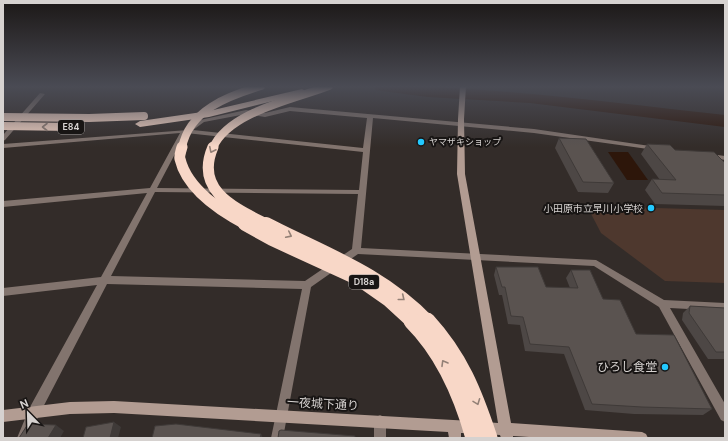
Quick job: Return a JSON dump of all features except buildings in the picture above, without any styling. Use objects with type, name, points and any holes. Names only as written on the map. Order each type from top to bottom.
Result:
[{"type":"highway","name":"E84","points":[[3,117],[89,118],[158,114],[209,107]]},
{"type":"highway","name":"D18a","points":[[215,107],[194,120],[186,130],[179,146],[179,160],[184,174],[194,187],[228,215],[354,277],[378,291],[404,312],[423,331],[448,370],[468,416],[474,438]]},
{"type":"highway","name":"E84","points":[[3,126],[82,127],[162,121],[244,107]]},
{"type":"highway","points":[[271,107],[231,127],[217,141],[209,156],[207,170],[212,185],[222,198],[234,207],[367,274],[394,291],[413,306],[430,324],[466,375],[478,404],[488,438]]},
{"type":"street","points":[[3,139],[31,107]]},
{"type":"street","points":[[462,107],[461,174],[506,434]]},
{"type":"street","points":[[22,438],[34,411],[186,131],[202,121],[246,112],[265,114],[290,109],[370,116],[461,121],[664,149]]},
{"type":"street","points":[[356,251],[370,116]]},
{"type":"street","points":[[3,146],[186,131],[366,150]]},
{"type":"street","points":[[702,154],[725,158]]},
{"type":"street","points":[[3,204],[153,190],[362,192]]},
{"type":"street","points":[[3,292],[104,280],[307,285],[356,251],[596,263],[662,304],[725,416]]},
{"type":"street","points":[[277,438],[307,285]]},
{"type":"street","points":[[662,304],[725,307]]},
{"type":"street","name":"一夜城下通り","points":[[3,416],[34,411],[70,408],[114,407],[380,421],[455,432],[642,438]]},
{"type":"street","points":[[380,421],[380,438]]},
{"type":"shaded area","points":[[608,152],[628,152],[648,180],[627,180]]},
{"type":"shaded area","points":[[587,206],[725,210],[725,283],[665,281],[601,233]]},
{"type":"waterway","points":[[603,107],[725,121]]},
{"type":"place","name":"ヤマザキショップ","points":[[421,142]]},
{"type":"place","name":"小田原市立早川小学校","points":[[651,208]]},
{"type":"place","name":"ひろし食堂","points":[[665,367]]}]
